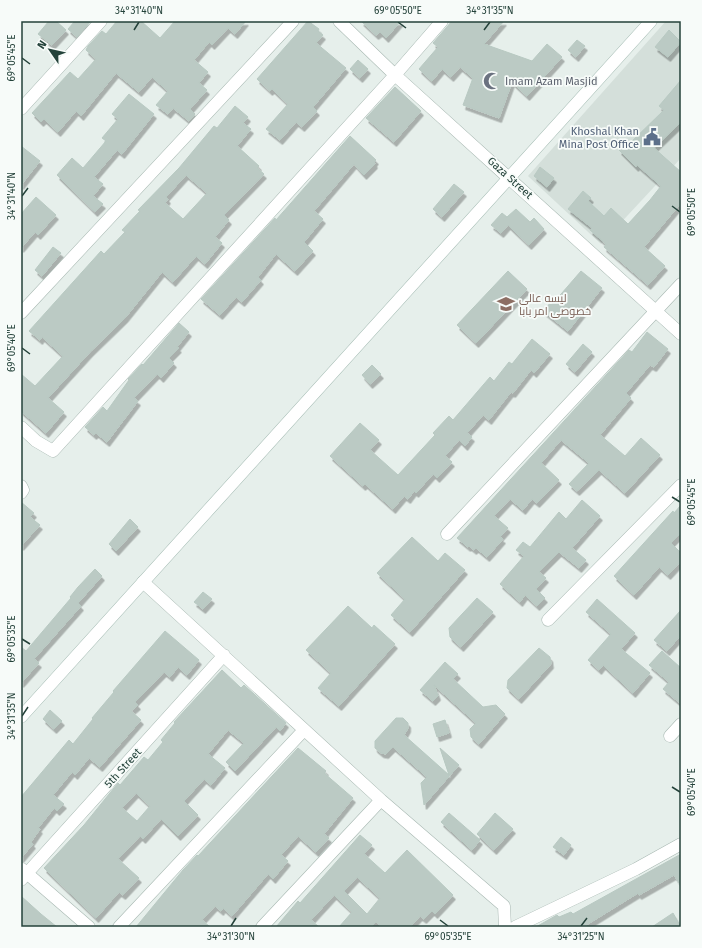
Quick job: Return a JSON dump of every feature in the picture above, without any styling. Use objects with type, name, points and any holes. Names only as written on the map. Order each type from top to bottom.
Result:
[{"type":"street","points":[[21,109],[101,21]]},
{"type":"street","points":[[21,313],[293,21]]},
{"type":"street","name":"Gaza Street","points":[[339,21],[395,75],[681,334]]},
{"type":"street","points":[[21,426],[36,440],[53,451],[395,75],[442,21]]},
{"type":"street","points":[[21,717],[652,21]]},
{"type":"street","points":[[447,534],[681,284]]},
{"type":"street","points":[[548,620],[681,485]]},
{"type":"street","points":[[21,486],[23,490],[21,493]]},
{"type":"street","points":[[143,582],[381,800],[504,906],[505,927]]},
{"type":"street","name":"5th Street","points":[[23,874],[224,656]]},
{"type":"street","points":[[670,736],[681,724]]},
{"type":"street","points":[[119,927],[304,730]]},
{"type":"street","points":[[262,927],[381,800]]},
{"type":"street","points":[[515,927],[636,869],[681,844]]},
{"type":"street","points":[[23,874],[89,927]]},
{"type":"shaded area","points":[[666,21],[681,21],[681,158],[601,244],[528,176]]},
{"type":"building","points":[[49,21],[56,21],[66,30],[52,45],[38,34]]},
{"type":"building","points":[[75,21],[91,21],[77,37],[68,29]]},
{"type":"building","points":[[117,21],[141,21],[160,38],[175,21],[246,21],[235,34],[228,28],[212,45],[209,42],[194,60],[208,72],[199,83],[207,90],[190,109],[195,114],[189,121],[173,108],[168,114],[156,105],[168,91],[152,77],[139,92],[116,73],[81,116],[76,111],[58,132],[44,119],[41,122],[32,113],[70,72],[78,79],[96,59],[86,50],[88,46],[102,31],[106,34]]},
{"type":"building","points":[[308,21],[319,29],[318,31],[323,35],[316,43],[346,68],[313,107],[317,111],[302,127],[296,122],[280,140],[266,129],[288,104],[272,89],[270,91],[257,79]]},
{"type":"building","points":[[361,21],[401,21],[386,38],[380,32],[376,35]]},
{"type":"building","points":[[452,21],[504,21],[484,44],[532,61],[547,44],[562,57],[527,96],[512,82],[499,118],[463,105],[473,78],[460,67],[451,77],[442,69],[432,81],[419,69],[438,47],[433,43]]},
{"type":"building","points":[[669,30],[681,42],[668,57],[655,47]]},
{"type":"building","points":[[577,40],[585,46],[576,57],[568,50]]},
{"type":"building","points":[[358,60],[368,69],[360,78],[350,69]]},
{"type":"building","points":[[681,80],[681,122],[654,148],[681,172],[681,203],[644,247],[665,266],[648,285],[604,247],[606,244],[590,230],[592,228],[568,209],[583,191],[591,198],[588,201],[604,216],[611,208],[628,224],[650,200],[661,186],[637,165],[636,167],[619,150],[627,143],[628,145],[664,110],[659,106]]},
{"type":"building","points":[[395,87],[421,111],[394,142],[366,118]]},
{"type":"building","points":[[129,94],[154,114],[122,154],[117,150],[94,177],[103,184],[93,196],[103,204],[95,212],[57,175],[72,158],[83,168],[106,141],[102,138],[118,119],[112,114]]},
{"type":"building","points":[[235,106],[248,117],[243,123],[251,129],[237,146],[259,166],[257,168],[264,174],[224,215],[229,220],[215,237],[222,243],[205,264],[196,256],[173,282],[162,272],[125,318],[90,352],[48,398],[64,412],[46,433],[21,411],[21,374],[35,386],[63,356],[42,337],[40,340],[29,331],[101,251],[104,254],[125,232],[122,230],[140,211],[138,210],[179,168],[214,126],[217,128]],"holes":[[[186,175],[207,193],[183,219],[165,203],[168,199],[166,197]]]},
{"type":"building","points":[[350,136],[376,160],[374,162],[375,164],[364,175],[354,164],[314,211],[323,219],[304,242],[313,251],[295,271],[276,254],[258,277],[261,280],[242,302],[236,297],[220,315],[201,299],[275,218],[276,220]]},
{"type":"building","points":[[21,146],[40,161],[21,185]]},
{"type":"building","points":[[540,167],[554,178],[547,187],[534,176]]},
{"type":"building","points":[[454,184],[464,192],[442,217],[433,209]]},
{"type":"building","points":[[36,197],[56,215],[38,235],[35,232],[21,248],[21,214]]},
{"type":"building","points":[[516,209],[530,222],[534,218],[544,229],[529,245],[508,225],[501,233],[491,225],[502,213],[507,217]]},
{"type":"building","points":[[53,247],[61,253],[42,276],[35,270]]},
{"type":"building","points":[[508,271],[527,289],[476,343],[457,325]]},
{"type":"building","points":[[581,271],[602,288],[568,331],[543,311],[553,300],[555,301]]},
{"type":"building","points":[[179,323],[189,332],[177,347],[179,348],[169,358],[174,363],[161,378],[157,374],[134,398],[138,401],[107,442],[96,433],[94,435],[85,427],[103,407],[107,411],[129,380],[128,379],[142,364],[143,365]]},
{"type":"building","points":[[647,332],[668,349],[654,367],[650,365],[626,393],[631,398],[600,435],[625,456],[641,438],[660,455],[625,493],[599,470],[577,491],[569,484],[589,463],[561,440],[541,463],[559,480],[537,503],[532,499],[523,510],[510,499],[494,516],[508,528],[500,537],[503,539],[487,557],[476,548],[474,550],[469,546],[468,547],[457,538],[629,350],[632,352]]},
{"type":"building","points":[[532,339],[550,354],[534,373],[531,370],[489,420],[483,415],[467,433],[472,437],[465,446],[459,440],[445,456],[452,462],[437,478],[433,474],[416,493],[414,491],[408,499],[404,496],[393,509],[365,484],[363,486],[330,456],[360,423],[379,440],[370,450],[398,475],[435,435],[433,433],[449,416],[453,420],[490,377],[494,381],[509,362],[512,364]]},
{"type":"building","points":[[583,344],[592,352],[575,372],[566,364]]},
{"type":"building","points":[[372,365],[381,374],[370,384],[362,375]]},
{"type":"building","points":[[582,500],[600,516],[572,548],[586,560],[579,568],[559,552],[539,572],[546,578],[536,589],[545,598],[537,606],[525,595],[520,602],[500,584],[524,556],[516,550],[523,542],[530,547],[559,512],[566,519]]},
{"type":"building","points":[[21,502],[34,513],[30,517],[40,525],[21,546]]},
{"type":"building","points":[[681,505],[681,533],[671,543],[681,553],[681,561],[668,575],[659,567],[634,595],[614,576],[673,511],[674,513]]},
{"type":"building","points":[[130,519],[138,527],[116,551],[109,544]]},
{"type":"building","points":[[412,537],[438,561],[445,553],[465,570],[410,632],[391,615],[405,599],[377,573]]},
{"type":"building","points":[[95,569],[102,576],[78,603],[81,606],[34,659],[39,663],[21,683],[21,647],[26,651],[71,598],[70,597],[78,587]]},
{"type":"building","points":[[203,592],[212,599],[203,609],[194,602]]},
{"type":"building","points":[[477,598],[493,612],[461,647],[450,637],[449,628]]},
{"type":"building","points":[[597,599],[635,633],[621,649],[650,673],[633,693],[603,665],[599,670],[588,660],[611,634],[586,612]]},
{"type":"building","points":[[348,606],[372,628],[374,625],[395,644],[339,706],[318,688],[331,673],[306,650]]},
{"type":"building","points":[[681,610],[681,635],[667,651],[654,640]]},
{"type":"building","points":[[165,631],[199,660],[187,675],[178,667],[170,677],[164,672],[135,702],[138,705],[131,711],[141,720],[100,767],[89,758],[75,775],[72,772],[53,795],[64,804],[57,811],[54,808],[38,828],[40,829],[31,842],[33,844],[21,858],[21,797],[69,740],[73,744],[114,692],[113,691]]},
{"type":"building","points":[[539,648],[550,657],[551,664],[519,699],[507,688],[508,680]]},
{"type":"building","points":[[662,651],[681,668],[681,704],[663,689],[669,682],[649,665]]},
{"type":"building","points":[[445,662],[458,674],[453,679],[483,707],[496,705],[505,714],[479,744],[471,737],[470,729],[476,723],[434,685],[438,696],[433,701],[420,690]]},
{"type":"building","points":[[222,670],[241,688],[244,685],[286,723],[280,731],[276,727],[235,771],[226,762],[244,743],[228,730],[208,754],[225,768],[211,785],[204,779],[184,801],[198,815],[178,836],[161,819],[143,839],[140,836],[118,859],[139,878],[123,895],[119,892],[96,918],[44,868],[84,825],[118,783],[120,785],[144,757],[148,760],[163,742],[161,740],[175,723],[174,722]],"holes":[[[136,793],[150,806],[137,821],[122,808]]]},
{"type":"building","points":[[50,710],[62,721],[54,729],[43,719]]},
{"type":"building","points":[[396,718],[403,718],[408,723],[408,728],[404,735],[449,775],[440,748],[459,765],[424,805],[421,783],[427,777],[393,747],[386,754],[381,753],[375,748],[375,741]]},
{"type":"building","points":[[445,720],[449,733],[437,737],[433,724]]},
{"type":"building","points":[[298,748],[326,771],[324,773],[353,798],[324,834],[329,838],[316,852],[298,836],[281,855],[288,861],[273,879],[268,874],[232,916],[223,908],[221,911],[215,906],[202,920],[210,927],[136,927],[183,870],[197,855],[198,856]]},
{"type":"building","points":[[449,813],[480,840],[472,850],[441,822]]},
{"type":"building","points":[[495,813],[513,829],[494,850],[477,834]]},
{"type":"building","points":[[360,835],[372,845],[364,854],[385,873],[407,850],[453,895],[435,914],[432,911],[424,919],[420,916],[410,927],[382,927],[376,922],[371,927],[339,927],[352,912],[334,895],[311,920],[319,927],[276,927],[298,901],[300,903]],"holes":[[[357,877],[380,898],[367,914],[344,891]]]},
{"type":"building","points":[[561,837],[571,845],[564,855],[553,847]]},
{"type":"building","points":[[681,854],[681,886],[674,875],[639,895],[638,893],[583,927],[536,927],[557,915],[559,917],[571,912],[573,914]]},
{"type":"building","points":[[21,896],[41,914],[57,927],[21,927]]},
{"type":"building","points":[[673,913],[681,927],[652,927]]},
{"type":"place","name":"Imam Azam Masjid","points":[[492,81]]},
{"type":"place","name":"Khoshal Khan Mina Post Office","points":[[652,137]]},
{"type":"place","name":"لیسه عالی خصوصی امر بابا","points":[[506,304]]}]
